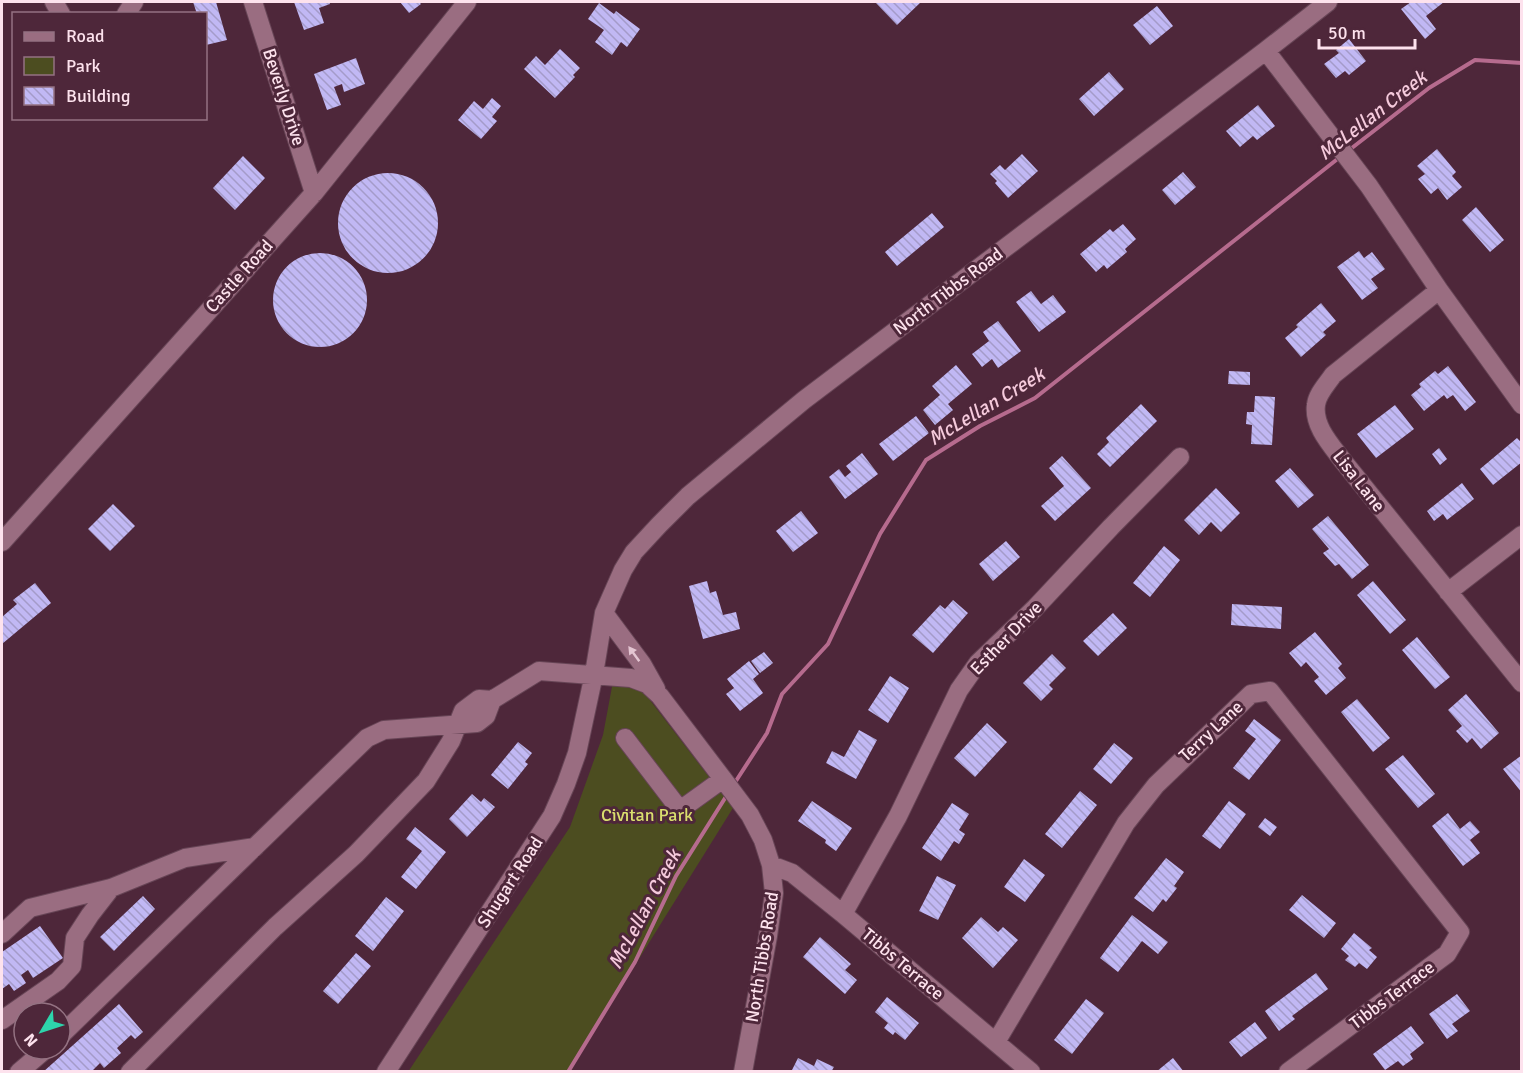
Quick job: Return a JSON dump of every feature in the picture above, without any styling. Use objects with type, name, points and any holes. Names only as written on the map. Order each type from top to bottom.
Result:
[{"type":"street","name":"Beverly Drive","points":[[253,2],[314,193]]},
{"type":"street","name":"Castle Road","points":[[2,542],[314,193],[467,2]]},
{"type":"street","name":"North Tibbs Road","points":[[660,696],[647,684],[631,678],[594,674],[604,613],[619,578],[634,552],[688,496],[804,400],[1328,2]]},
{"type":"street","points":[[1266,51],[1369,186],[1521,405]]},
{"type":"street","name":"Lisa Lane","points":[[1439,290],[1333,375],[1321,392],[1316,405],[1319,427],[1343,461],[1521,683]]},
{"type":"street","name":"Esther Drive","points":[[843,914],[898,816],[954,700],[978,663],[1035,608],[1180,458]]},
{"type":"street","points":[[1448,592],[1521,535]]},
{"type":"street","name":"North Tibbs Road","points":[[604,613],[642,664],[660,696],[750,815],[763,840],[771,865],[773,904],[743,1071]]},
{"type":"street","points":[[130,1071],[275,927],[356,854],[426,781],[452,741],[463,711],[479,699],[492,700],[539,671],[594,674]]},
{"type":"street","name":"Shugart Road","points":[[386,1071],[552,816],[577,753],[594,674]]},
{"type":"street","name":"Terry Lane","points":[[996,1041],[1126,823],[1156,785],[1251,694],[1270,691],[1460,932]]},
{"type":"street","points":[[72,1024],[367,738],[384,730],[459,725]]},
{"type":"street","points":[[625,738],[680,810],[724,780]]},
{"type":"street","points":[[2,933],[30,908],[111,888],[185,858],[255,847]]},
{"type":"street","name":"Tibbs Terrace","points":[[771,865],[792,873],[1031,1071]]},
{"type":"street","points":[[2,1020],[58,981],[72,966],[75,938],[111,888]]},
{"type":"street","name":"Tibbs Terrace","points":[[1288,1071],[1447,954],[1460,932]]},
{"type":"street","points":[[19,1071],[31,1061]]},
{"type":"green space","name":"Civitan Park","points":[[626,669],[733,808],[569,1071],[408,1072],[570,827],[603,735],[614,676]]},
{"type":"building","points":[[193,2],[216,2],[227,40],[207,45],[207,12],[196,12]]},
{"type":"building","points":[[294,2],[329,2],[330,4],[319,8],[324,23],[304,30]]},
{"type":"building","points":[[400,2],[419,2],[421,4],[409,13]]},
{"type":"building","points":[[875,2],[921,2],[897,25]]},
{"type":"building","points":[[1411,2],[1444,2],[1426,16],[1436,29],[1425,39],[1401,9]]},
{"type":"building","points":[[599,3],[614,14],[616,11],[640,29],[627,47],[621,42],[612,55],[595,42],[604,30],[588,19]]},
{"type":"building","points":[[1157,6],[1173,26],[1150,45],[1133,25]]},
{"type":"building","points":[[1349,39],[1366,61],[1349,75],[1345,71],[1336,78],[1324,64],[1339,53],[1336,50]]},
{"type":"building","points":[[560,49],[580,68],[573,75],[575,77],[555,98],[524,69],[536,56],[545,65]]},
{"type":"building","points":[[356,58],[365,84],[344,92],[342,84],[334,87],[341,105],[327,110],[314,74]]},
{"type":"building","points":[[1109,72],[1124,89],[1094,116],[1079,99]]},
{"type":"building","points":[[492,98],[501,106],[492,117],[497,121],[481,139],[458,120],[474,101],[483,109]]},
{"type":"building","points":[[1258,105],[1275,126],[1257,140],[1253,136],[1240,147],[1226,131]]},
{"type":"building","points":[[1437,149],[1456,172],[1452,176],[1462,187],[1447,200],[1438,188],[1431,194],[1418,179],[1425,174],[1417,166]]},
{"type":"building","points":[[1022,154],[1038,171],[1008,198],[990,174],[1000,165],[1005,170]]},
{"type":"building","points":[[243,156],[265,178],[235,210],[213,188]]},
{"type":"building","points":[[1183,172],[1196,187],[1175,205],[1162,190]]},
{"type":"building","points":[[388,173],[407,177],[423,188],[434,204],[438,223],[434,242],[423,258],[407,269],[388,273],[369,269],[353,258],[342,242],[338,223],[342,204],[353,188],[369,177]]},
{"type":"building","points":[[1476,207],[1504,240],[1490,252],[1462,220]]},
{"type":"building","points":[[932,213],[944,227],[897,266],[885,252]]},
{"type":"building","points":[[1123,224],[1136,239],[1125,249],[1127,252],[1107,269],[1104,265],[1096,272],[1080,254],[1110,229],[1113,232]]},
{"type":"building","points":[[1359,251],[1364,258],[1372,252],[1385,269],[1371,279],[1378,288],[1362,300],[1337,267]]},
{"type":"building","points":[[311,253],[329,253],[354,266],[364,282],[367,300],[364,318],[354,334],[329,347],[311,347],[286,334],[273,309],[273,291],[286,266]]},
{"type":"building","points":[[1031,291],[1041,304],[1053,295],[1066,312],[1039,332],[1016,302]]},
{"type":"building","points":[[1321,303],[1336,321],[1323,332],[1326,335],[1301,357],[1285,338]]},
{"type":"building","points":[[998,321],[1021,351],[998,368],[992,359],[982,367],[972,354],[989,341],[983,332]]},
{"type":"building","points":[[956,365],[972,384],[948,404],[953,410],[935,425],[923,410],[940,395],[932,386]]},
{"type":"building","points":[[1448,366],[1476,402],[1465,411],[1453,395],[1447,399],[1444,395],[1424,411],[1411,395],[1421,387],[1419,384],[1435,371],[1438,374]]},
{"type":"building","points":[[1229,371],[1250,372],[1250,385],[1228,384]]},
{"type":"building","points":[[1255,396],[1275,397],[1272,445],[1251,444],[1252,425],[1246,424],[1247,412],[1254,412]]},
{"type":"building","points":[[1141,404],[1157,421],[1110,467],[1097,454],[1109,442],[1106,438]]},
{"type":"building","points":[[1395,405],[1414,429],[1376,458],[1357,434]]},
{"type":"building","points":[[916,416],[929,433],[893,461],[879,444]]},
{"type":"building","points":[[1517,438],[1522,443],[1522,462],[1493,485],[1480,469]]},
{"type":"building","points":[[1439,448],[1447,459],[1440,465],[1432,454]]},
{"type":"building","points":[[862,453],[878,474],[845,499],[829,477],[839,469],[845,477],[851,472],[846,466]]},
{"type":"building","points":[[1062,456],[1091,488],[1055,521],[1041,506],[1064,486],[1049,468]]},
{"type":"building","points":[[1290,468],[1314,495],[1298,508],[1275,481]]},
{"type":"building","points":[[1462,483],[1474,499],[1447,520],[1443,514],[1434,521],[1427,511]]},
{"type":"building","points":[[1216,488],[1240,513],[1221,532],[1211,522],[1199,535],[1184,520]]},
{"type":"building","points":[[113,504],[135,526],[110,551],[88,529]]},
{"type":"building","points":[[801,511],[818,533],[793,552],[776,531]]},
{"type":"building","points":[[1328,516],[1369,565],[1352,579],[1339,564],[1335,566],[1323,553],[1329,549],[1312,529]]},
{"type":"building","points":[[1006,541],[1020,557],[993,581],[979,564]]},
{"type":"building","points":[[1164,546],[1180,560],[1150,597],[1133,583]]},
{"type":"building","points":[[707,581],[710,593],[716,591],[723,615],[736,612],[740,629],[703,639],[689,586]]},
{"type":"building","points":[[1373,581],[1406,620],[1390,634],[1357,595]]},
{"type":"building","points":[[35,583],[51,603],[2,644],[2,617],[17,604],[13,600]]},
{"type":"building","points":[[953,600],[968,613],[933,653],[912,635],[940,605],[945,609]]},
{"type":"building","points":[[1232,604],[1282,607],[1281,629],[1231,625]]},
{"type":"building","points":[[1113,613],[1127,628],[1098,656],[1083,641]]},
{"type":"building","points":[[1315,632],[1342,664],[1338,668],[1346,678],[1326,695],[1314,681],[1319,677],[1306,662],[1301,667],[1289,653]]},
{"type":"building","points":[[1417,637],[1450,677],[1435,689],[1402,650]]},
{"type":"building","points":[[764,652],[773,663],[760,673],[751,661]]},
{"type":"building","points":[[1052,654],[1066,668],[1049,685],[1053,689],[1041,701],[1023,683]]},
{"type":"building","points":[[749,661],[759,674],[753,679],[763,693],[740,711],[726,694],[734,688],[727,679]]},
{"type":"building","points":[[890,676],[909,688],[888,723],[868,710]]},
{"type":"building","points":[[1466,694],[1499,733],[1481,749],[1472,738],[1467,743],[1456,731],[1462,726],[1448,710]]},
{"type":"building","points":[[1357,699],[1390,738],[1373,752],[1341,712]]},
{"type":"building","points":[[1254,719],[1281,740],[1249,780],[1233,768],[1256,739],[1245,731]]},
{"type":"building","points":[[987,723],[1007,742],[975,777],[954,758]]},
{"type":"building","points":[[859,730],[877,740],[856,779],[826,763],[832,751],[844,757]]},
{"type":"building","points":[[518,742],[532,753],[525,762],[528,764],[508,789],[491,775]]},
{"type":"building","points":[[1114,743],[1133,758],[1111,784],[1093,769]]},
{"type":"building","points":[[1403,755],[1435,794],[1418,808],[1385,769]]},
{"type":"building","points":[[1522,755],[1522,793],[1503,769]]},
{"type":"building","points":[[1080,791],[1097,805],[1062,848],[1045,834]]},
{"type":"building","points":[[472,794],[481,802],[484,798],[495,807],[467,837],[449,819]]},
{"type":"building","points":[[812,801],[852,828],[836,851],[825,843],[826,840],[798,821]]},
{"type":"building","points":[[1229,801],[1246,814],[1220,849],[1202,836]]},
{"type":"building","points":[[952,803],[969,814],[959,830],[965,834],[959,844],[954,841],[941,861],[922,848]]},
{"type":"building","points":[[1448,813],[1460,829],[1470,821],[1480,832],[1470,840],[1480,853],[1463,866],[1432,826]]},
{"type":"building","points":[[1265,818],[1277,827],[1270,836],[1258,827]]},
{"type":"building","points":[[415,827],[446,852],[416,889],[401,877],[422,851],[406,839]]},
{"type":"building","points":[[1166,858],[1184,872],[1174,886],[1177,888],[1166,902],[1163,899],[1153,912],[1134,898]]},
{"type":"building","points":[[1024,859],[1045,875],[1025,902],[1004,887]]},
{"type":"building","points":[[937,876],[956,885],[938,920],[919,911]]},
{"type":"building","points":[[1302,895],[1336,923],[1324,938],[1289,910]]},
{"type":"building","points":[[143,896],[155,909],[114,951],[100,937]]},
{"type":"building","points":[[386,897],[404,911],[373,951],[355,936]]},
{"type":"building","points":[[1132,915],[1168,942],[1158,954],[1142,941],[1118,972],[1100,958]]},
{"type":"building","points":[[981,917],[998,932],[1003,927],[1018,940],[993,968],[962,938]]},
{"type":"building","points":[[40,926],[63,958],[33,978],[28,970],[21,975],[26,983],[14,991],[9,984],[2,989],[2,952]]},
{"type":"building","points":[[1354,933],[1372,948],[1369,950],[1377,957],[1367,969],[1359,963],[1355,967],[1345,960],[1349,956],[1341,949]]},
{"type":"building","points":[[820,937],[851,964],[845,970],[857,980],[845,994],[803,957]]},
{"type":"building","points":[[356,953],[371,966],[338,1004],[323,991]]},
{"type":"building","points":[[1316,973],[1328,989],[1292,1016],[1295,1019],[1279,1031],[1265,1011]]},
{"type":"building","points":[[1457,994],[1470,1011],[1452,1024],[1458,1031],[1447,1039],[1429,1014]]},
{"type":"building","points":[[887,997],[919,1023],[905,1040],[895,1032],[893,1035],[884,1028],[888,1023],[875,1012]]},
{"type":"building","points":[[1086,999],[1104,1013],[1072,1054],[1054,1040]]},
{"type":"building","points":[[119,1004],[143,1032],[135,1039],[131,1035],[117,1048],[121,1053],[104,1068],[100,1063],[91,1072],[43,1072],[55,1061],[72,1061],[72,1046]]},
{"type":"building","points":[[1255,1022],[1267,1038],[1241,1057],[1229,1042]]},
{"type":"building","points":[[1411,1026],[1424,1043],[1410,1054],[1413,1059],[1403,1066],[1398,1061],[1385,1070],[1373,1054]]},
{"type":"building","points":[[798,1058],[814,1066],[817,1059],[834,1067],[831,1072],[791,1072]]},
{"type":"building","points":[[1173,1058],[1184,1072],[1156,1072]]},
{"type":"waterway","name":"McLellan Creek","points":[[1348,151],[1429,88],[1475,60],[1522,63]]},
{"type":"waterway","name":"McLellan Creek","points":[[734,784],[767,733],[782,694],[828,644],[880,534],[926,460],[980,426],[1035,398],[1340,157]]},
{"type":"waterway","name":"McLellan Creek","points":[[568,1072],[635,962],[676,876],[727,795]]}]
